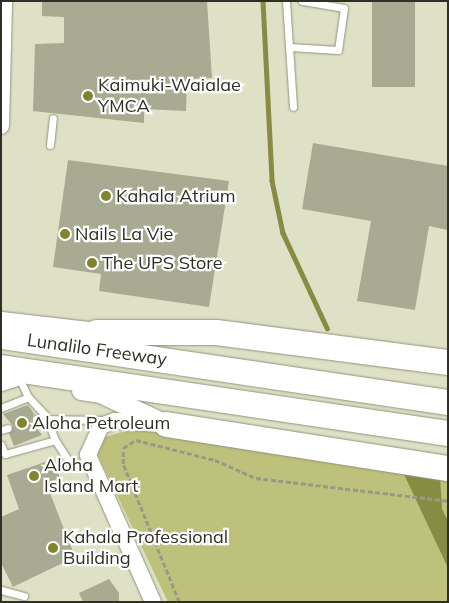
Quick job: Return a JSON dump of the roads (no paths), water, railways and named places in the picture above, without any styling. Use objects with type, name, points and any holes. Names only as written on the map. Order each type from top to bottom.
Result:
[{"type":"highway","name":"Lunalilo Freeway","points":[[4,323],[192,364],[448,402]]},
{"type":"highway","points":[[96,332],[216,332],[448,362]]},
{"type":"highway","name":"Lunalilo Freeway","points":[[8,377],[191,395],[448,433]]},
{"type":"highway","points":[[166,424],[448,468]]},
{"type":"main road","points":[[4,323],[96,332]]},
{"type":"main road","points":[[8,377],[100,393],[166,424]]},
{"type":"street","points":[[1,126],[4,1]]},
{"type":"street","points":[[153,602],[90,461],[90,446],[98,431],[115,421],[166,424]]},
{"type":"lane","points":[[286,1],[293,107]]},
{"type":"lane","points":[[289,47],[338,50],[344,8],[302,1]]},
{"type":"lane","points":[[50,146],[54,118]]},
{"type":"lane","points":[[8,377],[46,416],[55,440],[72,466],[90,461]]},
{"type":"lane","points":[[1,408],[28,397]]},
{"type":"lane","points":[[36,419],[46,416],[115,421]]},
{"type":"lane","points":[[1,445],[3,454],[55,440]]},
{"type":"lane","points":[[1,590],[24,596]]},
{"type":"waterway","points":[[263,1],[272,181],[283,233],[327,328]]},
{"type":"place","name":"Kaimuki-Waialae YMCA","points":[[88,96]]},
{"type":"place","name":"Kahala Atrium","points":[[106,196]]},
{"type":"place","name":"Nails La Vie","points":[[65,234]]},
{"type":"place","name":"The UPS Store","points":[[92,263]]},
{"type":"place","name":"Aloha Petroleum","points":[[22,423]]},
{"type":"place","name":"Aloha Island Mart","points":[[34,476]]},
{"type":"place","name":"Kahala Professional Building","points":[[53,548]]}]
